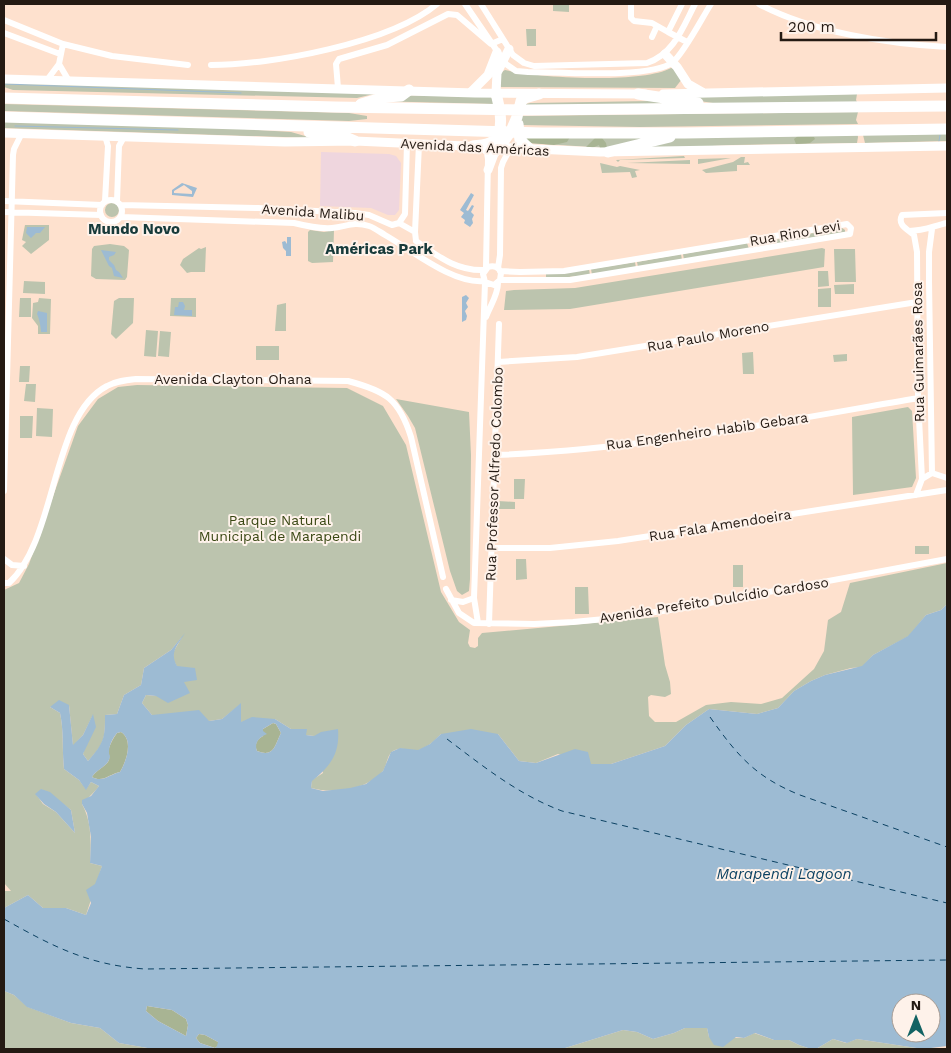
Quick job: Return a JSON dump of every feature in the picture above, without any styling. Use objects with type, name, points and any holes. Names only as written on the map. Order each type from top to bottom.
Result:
[{"type":"highway","points":[[335,108],[398,96],[409,90]]},
{"type":"highway","points":[[496,93],[500,110],[509,131],[531,150]]},
{"type":"highway","points":[[4,94],[22,99]]},
{"type":"highway","points":[[505,148],[509,131],[518,114],[522,100],[538,94]]},
{"type":"highway","points":[[638,94],[729,106],[736,109]]},
{"type":"highway","points":[[4,98],[335,108],[500,110],[518,114],[947,106]]},
{"type":"highway","name":"Avenida das Américas","points":[[4,117],[509,131],[685,133],[947,129]]},
{"type":"highway","points":[[278,125],[287,129],[348,138],[355,141]]},
{"type":"highway","points":[[477,146],[494,141],[509,131]]},
{"type":"highway","points":[[608,152],[685,133]]},
{"type":"main road","points":[[496,93],[497,73],[505,63],[509,49]]},
{"type":"main road","points":[[471,92],[488,75],[497,52]]},
{"type":"main road","points":[[665,54],[673,62],[684,79],[702,92]]},
{"type":"main road","points":[[4,79],[538,94],[678,94],[947,88]]},
{"type":"main road","points":[[678,94],[684,79]]},
{"type":"main road","name":"Avenida das Américas","points":[[4,133],[285,142],[355,141],[608,152],[947,146]]},
{"type":"main road","points":[[488,170],[494,154],[505,148]]},
{"type":"street","points":[[211,65],[250,63],[346,44],[407,23],[438,4]]},
{"type":"street","points":[[465,4],[505,63],[521,72],[627,72],[656,70],[673,62],[681,53],[711,4]]},
{"type":"street","points":[[481,4],[509,49],[524,63],[534,66],[647,64],[665,54],[678,37],[695,4]]},
{"type":"street","points":[[631,4],[632,19],[657,26],[687,42]]},
{"type":"street","points":[[668,32],[682,4]]},
{"type":"street","points":[[759,4],[796,19],[848,34],[902,43],[947,47]]},
{"type":"street","points":[[338,88],[336,64],[339,59],[387,45],[445,15],[457,15],[491,44]]},
{"type":"street","points":[[4,20],[63,44],[112,56],[188,64]]},
{"type":"street","points":[[652,37],[657,26]]},
{"type":"street","points":[[4,33],[60,54]]},
{"type":"street","points":[[491,44],[503,39]]},
{"type":"street","points":[[47,80],[59,64],[63,44]]},
{"type":"street","points":[[59,64],[69,80]]},
{"type":"street","points":[[4,491],[14,149],[22,133]]},
{"type":"street","points":[[101,215],[104,203],[108,146],[105,136]]},
{"type":"street","points":[[4,212],[101,215],[105,220],[111,222],[121,217],[123,210],[119,203],[119,146],[124,137]]},
{"type":"street","points":[[386,236],[392,225],[399,223],[405,214],[408,144]]},
{"type":"street","points":[[410,249],[416,241],[419,144]]},
{"type":"street","points":[[477,146],[488,155],[485,269],[482,274],[485,282],[491,285],[499,282],[501,168],[505,148]]},
{"type":"street","points":[[4,200],[104,203],[112,200],[119,203]]},
{"type":"street","name":"Avenida Malibu","points":[[119,203],[258,208],[369,215],[392,225]]},
{"type":"street","points":[[190,218],[192,206]]},
{"type":"street","points":[[240,208],[241,220]]},
{"type":"street","points":[[255,222],[258,208]]},
{"type":"street","points":[[936,214],[947,213]]},
{"type":"street","name":"Rua Guimarães Rosa","points":[[916,495],[922,479],[918,398],[916,242],[914,235],[902,226],[900,221],[902,215],[936,214],[937,222],[933,227],[929,252],[932,473]]},
{"type":"street","name":"Avenida Malibu","points":[[121,217],[241,220],[294,223],[326,228],[359,224],[370,227],[410,249],[448,274],[470,282],[485,282]]},
{"type":"street","points":[[399,223],[415,232]]},
{"type":"street","points":[[909,231],[947,223]]},
{"type":"street","name":"Rua Rino Levi","points":[[499,269],[544,272],[564,271],[847,224],[851,228],[850,234],[570,280],[499,282]]},
{"type":"street","points":[[416,241],[463,269],[485,269],[492,266],[499,269]]},
{"type":"street","points":[[749,241],[751,251]]},
{"type":"street","name":"Rua Professor Alfredo Colombo","points":[[478,623],[474,598],[485,282]]},
{"type":"street","name":"Rua Professor Alfredo Colombo","points":[[483,325],[490,305],[497,293],[499,282]]},
{"type":"street","name":"Rua Paulo Moreno","points":[[498,362],[577,357],[917,302]]},
{"type":"street","name":"Rua Professor Alfredo Colombo","points":[[488,624],[499,324]]},
{"type":"street","name":"Avenida Clayton Ohana","points":[[7,582],[24,566],[33,547],[65,448],[83,407],[106,387],[120,381],[136,378],[348,381],[371,387],[387,396],[406,420],[443,577]]},
{"type":"street","name":"Rua Engenheiro Habib Gebara","points":[[495,455],[549,453],[677,439],[918,398]]},
{"type":"street","points":[[922,479],[932,473],[946,478],[940,491]]},
{"type":"street","name":"Rua Fala Amendoeira","points":[[492,548],[550,548],[618,541],[947,490]]},
{"type":"street","points":[[4,559],[12,565],[24,566]]},
{"type":"street","name":"Avenida Prefeito Dulcídio Cardoso","points":[[478,623],[544,624],[623,617],[678,609],[947,559]]},
{"type":"street","points":[[446,589],[462,616],[474,623],[478,623]]},
{"type":"street","points":[[452,600],[463,602],[474,598]]},
{"type":"shaded area","points":[[321,152],[389,154],[396,156],[401,163],[399,210],[395,215],[388,215],[371,208],[320,206]]},
{"type":"green space","points":[[553,4],[569,4],[569,12],[553,11]]},
{"type":"green space","points":[[526,29],[536,29],[536,46],[527,46]]},
{"type":"green space","points":[[671,68],[675,69],[682,79],[675,88],[501,87],[498,83],[500,73],[505,70],[565,77],[615,78],[657,73]]},
{"type":"green space","points":[[4,81],[382,92],[357,98],[13,90],[4,87]]},
{"type":"green space","points":[[857,94],[856,100],[858,104],[713,103],[672,97]]},
{"type":"green space","points":[[389,95],[491,97],[495,104],[371,101]]},
{"type":"green space","points":[[651,101],[685,103],[523,107],[530,103]]},
{"type":"green space","points":[[4,104],[349,113],[367,116],[367,119],[349,121],[4,111]]},
{"type":"green space","points":[[858,112],[856,120],[858,124],[640,127],[521,125],[521,116]]},
{"type":"green space","points":[[4,122],[213,127],[291,132],[312,138],[4,128]]},
{"type":"green space","points":[[947,131],[947,141],[865,143],[863,135]]},
{"type":"green space","points":[[857,132],[857,143],[732,145],[632,150],[674,138]]},
{"type":"green space","points":[[522,134],[659,136],[607,148],[528,143]]},
{"type":"green space","points":[[798,136],[814,137],[815,139],[810,143],[796,144],[794,139]]},
{"type":"green space","points":[[570,137],[567,142],[554,145],[530,143],[526,138]]},
{"type":"green space","points":[[595,138],[602,138],[607,148],[600,148],[599,145],[592,148],[586,147]]},
{"type":"green space","points":[[684,156],[685,158],[620,160],[618,162],[616,160]]},
{"type":"green space","points":[[741,157],[745,157],[744,163],[748,162],[750,165],[737,165],[737,171],[706,173],[702,170],[733,162]]},
{"type":"green space","points":[[731,158],[698,164],[698,159]]},
{"type":"green space","points":[[690,160],[690,164],[627,163]]},
{"type":"green space","points":[[600,163],[640,170],[635,171],[637,177],[632,178],[630,172],[602,173]]},
{"type":"green space","points":[[112,203],[117,205],[119,210],[117,215],[112,217],[107,215],[105,210],[107,205]]},
{"type":"green space","points":[[25,225],[49,225],[49,240],[31,254],[22,246],[26,242],[22,240]]},
{"type":"green space","points":[[842,228],[845,232],[775,244],[774,240]]},
{"type":"green space","points":[[310,230],[324,232],[334,230],[333,262],[312,263],[308,261],[308,232]]},
{"type":"green space","points":[[747,243],[749,249],[684,260],[683,254]]},
{"type":"green space","points":[[110,244],[124,246],[129,250],[127,277],[125,280],[96,279],[91,276],[92,249],[94,246]]},
{"type":"green space","points":[[206,247],[205,272],[187,273],[180,265],[183,259],[199,248]]},
{"type":"green space","points":[[825,249],[824,267],[570,309],[504,310],[506,291],[575,288]]},
{"type":"green space","points":[[834,249],[855,249],[856,282],[835,282]]},
{"type":"green space","points":[[681,254],[682,260],[638,267],[637,262]]},
{"type":"green space","points":[[635,262],[636,268],[592,275],[591,269]]},
{"type":"green space","points":[[589,269],[590,275],[546,279],[546,273]]},
{"type":"green space","points":[[818,271],[828,271],[829,286],[818,287]]},
{"type":"green space","points":[[24,281],[45,282],[45,294],[23,293]]},
{"type":"green space","points":[[854,284],[854,294],[835,294],[834,285]]},
{"type":"green space","points":[[831,288],[831,307],[818,307],[818,289]]},
{"type":"green space","points":[[20,298],[31,298],[31,317],[19,317]]},
{"type":"green space","points":[[39,298],[51,299],[50,334],[38,334],[38,326],[32,318],[33,303],[38,302]]},
{"type":"green space","points":[[119,298],[134,298],[133,323],[116,339],[111,334],[114,301]]},
{"type":"green space","points":[[171,298],[196,298],[196,317],[170,316]]},
{"type":"green space","points":[[286,303],[286,331],[275,331],[277,305]]},
{"type":"green space","points":[[146,330],[158,331],[156,357],[144,356]]},
{"type":"green space","points":[[160,331],[171,332],[169,357],[158,356]]},
{"type":"green space","points":[[256,346],[279,346],[279,360],[256,360]]},
{"type":"green space","points":[[753,352],[754,374],[743,374],[742,353]]},
{"type":"green space","points":[[847,354],[847,361],[834,362],[833,355]]},
{"type":"green space","points":[[20,366],[30,366],[29,382],[19,382]]},
{"type":"green space","points":[[26,384],[36,384],[35,402],[24,401]]},
{"type":"green space","name":"Parque Natural Municipal de Marapendi","points":[[137,385],[347,388],[383,406],[406,445],[441,592],[459,622],[470,630],[468,643],[470,647],[475,648],[478,646],[478,638],[482,633],[658,617],[671,694],[665,697],[651,695],[648,697],[649,716],[655,722],[676,722],[706,705],[731,702],[761,704],[782,698],[814,669],[824,651],[828,620],[841,612],[850,583],[947,563],[947,604],[941,610],[926,615],[909,636],[873,655],[862,667],[825,675],[811,681],[794,691],[778,708],[757,714],[709,709],[686,725],[665,746],[611,764],[590,764],[558,754],[536,763],[519,761],[498,734],[441,734],[434,741],[419,750],[397,749],[393,751],[389,755],[383,771],[368,783],[349,789],[329,791],[311,788],[312,780],[323,773],[314,736],[306,735],[306,729],[291,729],[275,719],[241,722],[241,704],[222,719],[209,721],[152,715],[142,703],[146,695],[156,696],[184,681],[173,659],[174,651],[182,637],[171,650],[144,668],[141,685],[124,695],[117,714],[105,715],[103,740],[98,750],[88,761],[83,754],[93,715],[83,735],[73,746],[69,705],[50,707],[60,713],[64,769],[79,780],[86,789],[91,782],[99,786],[82,804],[89,825],[91,840],[90,863],[102,866],[86,915],[66,908],[43,908],[28,895],[4,908],[4,891],[11,891],[4,883],[4,590],[19,583],[29,564],[78,426],[98,399],[118,387]],"holes":[[[36,794],[63,804],[71,810],[75,833],[56,812],[43,804]]]},
{"type":"green space","points":[[396,399],[469,412],[471,455],[470,579],[469,591],[462,595],[457,591],[450,571],[415,428]]},
{"type":"green space","points":[[908,407],[912,411],[916,478],[912,487],[853,495],[852,417]]},
{"type":"green space","points":[[37,408],[53,409],[52,437],[36,436]]},
{"type":"green space","points":[[20,416],[33,416],[32,438],[20,438]]},
{"type":"green space","points":[[514,479],[525,479],[524,499],[514,499]]},
{"type":"green space","points":[[498,501],[515,502],[515,509],[498,509]]},
{"type":"green space","points":[[915,546],[929,546],[929,554],[915,554]]},
{"type":"green space","points":[[516,559],[526,559],[527,579],[516,580]]},
{"type":"green space","points":[[733,565],[743,565],[743,587],[733,587]]},
{"type":"green space","points":[[575,587],[588,587],[589,614],[575,614]]},
{"type":"green space","points":[[273,723],[276,724],[281,733],[274,749],[268,753],[257,751],[256,744],[263,736],[263,729]]},
{"type":"green space","points":[[121,732],[127,740],[128,751],[120,772],[103,779],[92,777],[108,762],[111,744],[117,733]]},
{"type":"green space","points":[[4,991],[14,995],[28,1007],[71,1023],[100,1028],[119,1043],[153,1049],[4,1049]]},
{"type":"green space","points":[[147,1006],[172,1010],[186,1019],[188,1025],[186,1036],[158,1021],[146,1011]]},
{"type":"green space","points":[[685,1028],[707,1028],[709,1037],[744,1038],[754,1033],[774,1040],[789,1040],[811,1049],[562,1049],[623,1030],[637,1032],[653,1039]]},
{"type":"green space","points":[[199,1034],[218,1042],[218,1046],[215,1048],[200,1043],[196,1038]]},
{"type":"green space","points":[[833,1039],[846,1043],[857,1039],[923,1049],[816,1049]]},
{"type":"water","points":[[182,183],[197,188],[193,197],[172,195],[172,190]],"holes":[[[184,185],[192,191],[192,194],[174,193],[174,191]]]},
{"type":"water","points":[[471,193],[474,195],[466,210],[468,211],[472,205],[474,206],[471,212],[474,215],[473,223],[470,227],[464,223],[465,220],[461,217],[464,213],[460,210]]},
{"type":"water","points":[[27,227],[45,227],[40,233],[36,233],[31,238],[26,233]]},
{"type":"water","points":[[287,237],[291,237],[291,256],[286,256],[286,251],[283,248],[282,242],[285,241],[287,244]]},
{"type":"water","points":[[101,250],[116,252],[109,257],[109,260],[123,278],[114,276],[112,268],[109,266]]},
{"type":"water","points":[[466,295],[469,298],[466,303],[468,307],[465,311],[467,316],[466,320],[462,322],[462,297]]},
{"type":"water","points":[[179,302],[183,302],[184,310],[192,310],[192,316],[174,315],[175,307],[178,307]]},
{"type":"water","points":[[38,311],[47,313],[47,332],[41,332]]},
{"type":"water","name":"Marapendi Lagoon","points":[[947,604],[947,1046],[923,1049],[857,1039],[847,1043],[833,1039],[816,1049],[811,1049],[789,1040],[774,1040],[755,1033],[744,1038],[736,1037],[723,1047],[714,1045],[709,1037],[707,1028],[685,1028],[653,1039],[637,1032],[623,1030],[562,1049],[153,1049],[119,1043],[100,1028],[71,1023],[27,1007],[14,995],[4,991],[4,908],[28,895],[43,908],[66,908],[86,915],[91,903],[86,890],[95,884],[102,866],[90,863],[91,837],[87,813],[82,804],[82,800],[91,796],[99,786],[91,782],[86,790],[79,780],[64,769],[60,713],[50,707],[59,700],[69,705],[73,745],[83,735],[93,714],[96,727],[83,754],[88,761],[102,740],[105,729],[105,715],[117,714],[124,695],[141,685],[144,668],[171,650],[185,633],[175,649],[175,661],[177,666],[195,668],[197,680],[184,682],[190,693],[168,703],[156,696],[146,695],[142,703],[152,715],[199,710],[209,721],[222,719],[241,703],[241,722],[252,717],[275,719],[291,729],[307,729],[306,735],[314,736],[321,732],[338,729],[336,752],[333,758],[312,781],[311,788],[323,791],[366,784],[383,771],[391,752],[400,748],[418,750],[430,744],[441,734],[471,729],[498,734],[519,761],[536,763],[575,749],[588,752],[591,764],[611,764],[665,746],[686,725],[709,709],[757,714],[778,708],[794,691],[811,681],[825,675],[862,666],[873,655],[908,636],[926,615],[941,610]],"holes":[[[273,723],[276,724],[281,733],[274,749],[268,753],[257,751],[256,745],[258,741],[267,734],[263,729]],[[121,732],[127,740],[128,751],[120,772],[103,779],[92,777],[106,765],[110,757],[109,752],[113,739],[117,733]],[[147,1006],[172,1010],[186,1019],[188,1025],[186,1036],[158,1021],[146,1011]],[[199,1034],[205,1035],[218,1042],[217,1046],[215,1048],[200,1043],[196,1038]]]},
{"type":"water","points":[[41,789],[50,792],[71,810],[75,833],[56,812],[44,804],[35,794]]},
{"type":"waterway","points":[[5,84],[241,93]]},
{"type":"waterway","points":[[15,126],[178,130]]},
{"type":"waterway","points":[[939,141],[940,135]]},
{"type":"ferry route","points":[[710,717],[738,754],[771,781],[800,795],[947,847]]},
{"type":"ferry route","points":[[447,739],[516,789],[562,811],[947,903]]},
{"type":"ferry route","points":[[4,919],[38,938],[71,953],[106,963],[145,969],[947,960]]},
{"type":"district","name":"Mundo Novo","points":[[134,229]]},
{"type":"district","name":"Américas Park","points":[[379,249]]}]
